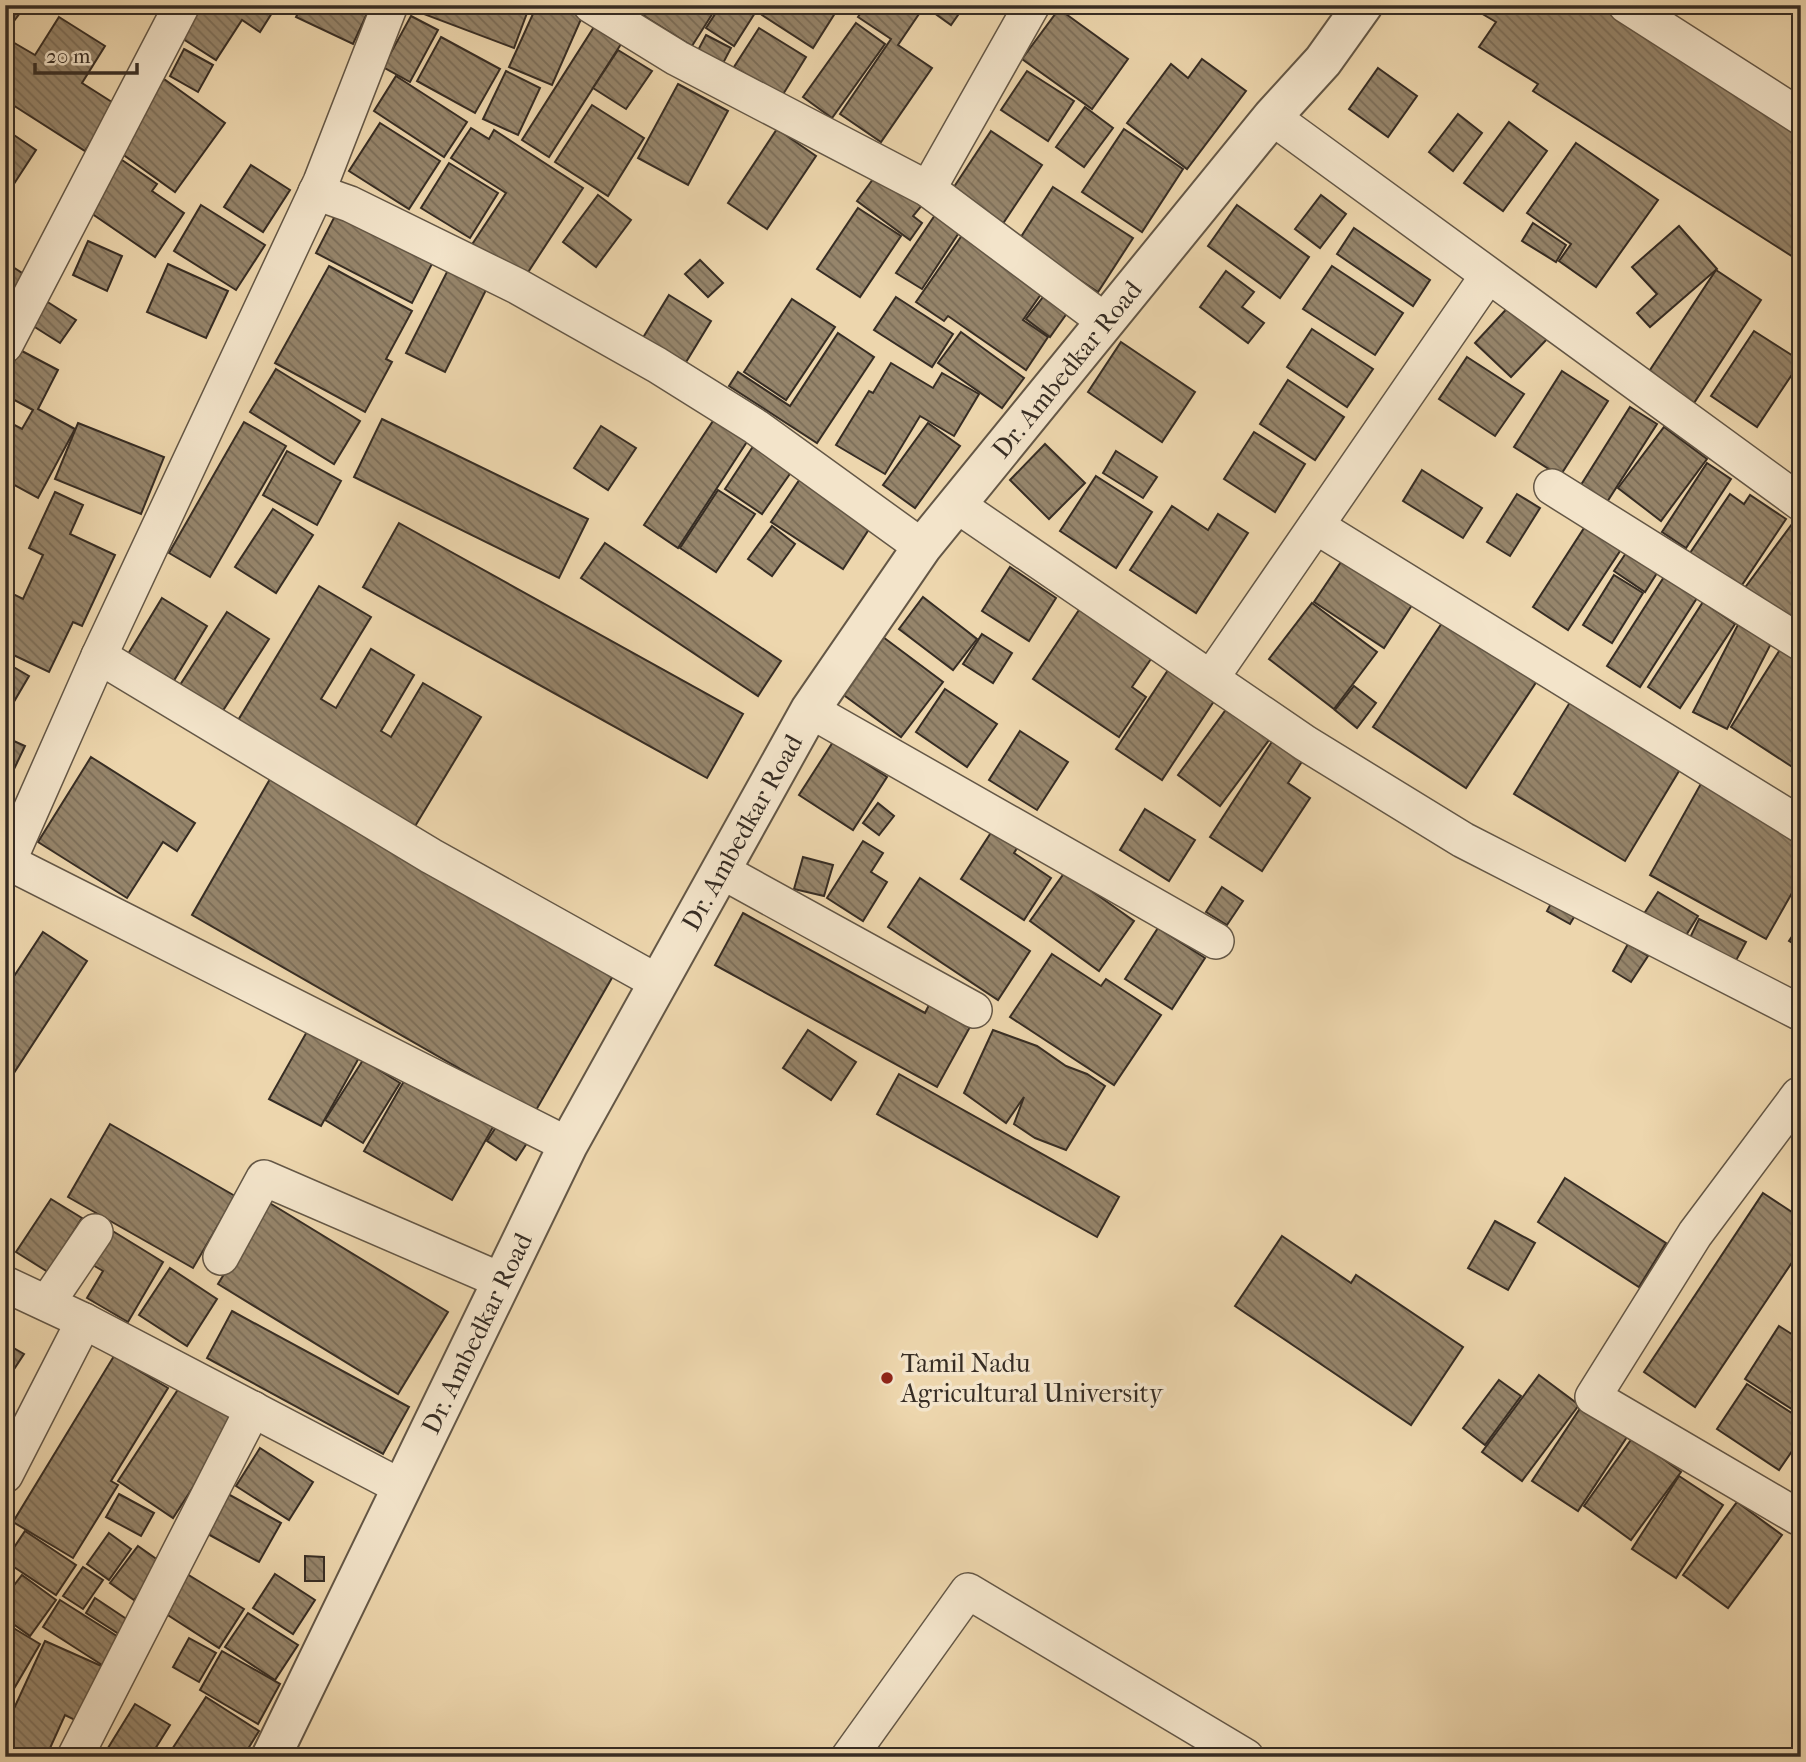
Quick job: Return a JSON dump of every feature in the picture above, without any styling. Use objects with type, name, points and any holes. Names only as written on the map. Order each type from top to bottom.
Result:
[{"type":"street","points":[[5,345],[182,5]]},
{"type":"street","points":[[390,5],[316,192],[99,656],[8,862],[568,1145]]},
{"type":"street","points":[[592,5],[677,58],[928,189],[1105,322]]},
{"type":"street","points":[[928,189],[1032,5]]},
{"type":"street","name":"Dr. Ambedkar Road","points":[[271,1757],[568,1145],[810,710],[922,547],[1272,117],[1323,61],[1363,5]]},
{"type":"street","points":[[1626,5],[1801,117]]},
{"type":"street","points":[[1272,117],[1487,277],[1801,503]]},
{"type":"street","points":[[316,192],[350,204],[517,286],[657,365],[756,427],[922,547]]},
{"type":"street","points":[[1212,678],[1487,277]]},
{"type":"street","points":[[1552,487],[1801,643]]},
{"type":"street","points":[[957,505],[1305,743],[1463,841],[1801,1013]]},
{"type":"street","points":[[1316,526],[1801,825]]},
{"type":"street","points":[[99,656],[431,856],[659,983]]},
{"type":"street","points":[[810,710],[1216,941]]},
{"type":"street","points":[[720,870],[974,1010]]},
{"type":"street","points":[[1800,1094],[1695,1234],[1593,1397],[1798,1517],[1801,1512]]},
{"type":"street","points":[[221,1256],[264,1178],[502,1281]]},
{"type":"street","points":[[47,1303],[94,1232]]},
{"type":"street","points":[[5,1284],[84,1321],[401,1487]]},
{"type":"street","points":[[5,1475],[84,1321]]},
{"type":"street","points":[[75,1757],[253,1409]]},
{"type":"street","points":[[849,1757],[968,1591],[1246,1757]]},
{"type":"building","points":[[5,5],[26,5],[11,25],[5,21]]},
{"type":"building","points":[[108,5],[123,5],[118,12]]},
{"type":"building","points":[[200,5],[277,5],[260,32],[242,20],[216,60],[180,37]]},
{"type":"building","points":[[302,5],[371,5],[353,44],[296,17]]},
{"type":"building","points":[[423,5],[530,5],[514,48],[421,13]]},
{"type":"building","points":[[537,5],[586,8],[552,85],[509,67]]},
{"type":"building","points":[[651,5],[718,5],[692,46],[644,16]]},
{"type":"building","points":[[721,5],[760,5],[734,46],[706,28]]},
{"type":"building","points":[[768,5],[829,5],[837,10],[813,48],[762,15]]},
{"type":"building","points":[[866,5],[913,5],[921,11],[898,45],[932,68],[881,142],[840,114],[891,39],[858,17]]},
{"type":"building","points":[[923,5],[965,5],[951,25]]},
{"type":"building","points":[[1483,5],[1598,5],[1801,135],[1801,262],[1533,91],[1538,84],[1479,47],[1496,22],[1479,12]]},
{"type":"building","points":[[1059,9],[1128,59],[1092,109],[1022,59]]},
{"type":"building","points":[[411,16],[438,30],[410,82],[383,67]]},
{"type":"building","points":[[59,17],[105,46],[82,83],[115,104],[85,151],[5,100],[5,33],[13,38],[11,41],[35,55]]},
{"type":"building","points":[[856,23],[885,44],[832,118],[803,97]]},
{"type":"building","points":[[594,27],[621,44],[549,157],[522,140]]},
{"type":"building","points":[[759,28],[806,57],[782,96],[734,67]]},
{"type":"building","points":[[706,35],[731,48],[720,69],[695,56]]},
{"type":"building","points":[[441,37],[500,69],[475,113],[417,81]]},
{"type":"building","points":[[184,49],[213,65],[198,92],[170,76]]},
{"type":"building","points":[[618,50],[652,71],[626,109],[593,88]]},
{"type":"building","points":[[1202,59],[1246,91],[1187,169],[1127,123],[1171,64],[1188,78]]},
{"type":"building","points":[[1378,68],[1417,96],[1388,137],[1349,109]]},
{"type":"building","points":[[506,71],[540,88],[518,135],[483,119]]},
{"type":"building","points":[[1027,71],[1074,101],[1048,141],[1001,110]]},
{"type":"building","points":[[396,76],[467,122],[444,157],[374,111]]},
{"type":"building","points":[[164,79],[225,123],[175,192],[114,148]]},
{"type":"building","points":[[678,84],[728,111],[688,185],[638,158]]},
{"type":"building","points":[[592,105],[644,138],[608,196],[555,162]]},
{"type":"building","points":[[1085,107],[1113,128],[1084,167],[1056,147]]},
{"type":"building","points":[[1458,114],[1482,133],[1453,171],[1429,152]]},
{"type":"building","points":[[1509,122],[1547,151],[1503,211],[1464,183]]},
{"type":"building","points":[[380,123],[440,161],[409,209],[349,171]]},
{"type":"building","points":[[471,128],[489,139],[494,130],[583,188],[521,283],[469,249],[506,193],[451,158]]},
{"type":"building","points":[[5,129],[36,150],[10,190],[5,187]]},
{"type":"building","points":[[777,129],[816,156],[767,229],[728,203]]},
{"type":"building","points":[[1124,129],[1183,169],[1142,232],[1082,192]]},
{"type":"building","points":[[991,131],[1042,165],[1000,228],[950,193]]},
{"type":"building","points":[[1576,143],[1658,200],[1596,287],[1559,261],[1571,244],[1527,213]]},
{"type":"building","points":[[122,160],[157,184],[152,191],[184,213],[155,257],[88,211]]},
{"type":"building","points":[[449,163],[498,193],[470,238],[421,208]]},
{"type":"building","points":[[251,165],[290,190],[263,232],[224,207]]},
{"type":"building","points":[[879,171],[923,204],[913,216],[922,223],[910,240],[857,201]]},
{"type":"building","points":[[1053,187],[1133,238],[1098,292],[1019,240]]},
{"type":"building","points":[[598,195],[631,220],[596,267],[563,242]]},
{"type":"building","points":[[1321,195],[1346,214],[1320,248],[1295,229]]},
{"type":"building","points":[[201,205],[265,245],[236,290],[174,251]]},
{"type":"building","points":[[1237,205],[1309,257],[1280,298],[1208,246]]},
{"type":"building","points":[[339,208],[435,258],[412,303],[316,253]]},
{"type":"building","points":[[858,208],[901,236],[860,297],[817,269]]},
{"type":"building","points":[[939,209],[964,225],[922,289],[896,273]]},
{"type":"building","points":[[1533,223],[1566,245],[1556,262],[1522,241]]},
{"type":"building","points":[[1679,226],[1717,269],[1650,327],[1637,313],[1657,294],[1632,267]]},
{"type":"building","points":[[1354,228],[1430,280],[1413,306],[1337,254]]},
{"type":"building","points":[[965,231],[1046,287],[1023,320],[1048,337],[1026,370],[948,316],[944,321],[916,302]]},
{"type":"building","points":[[88,241],[122,256],[107,291],[73,275]]},
{"type":"building","points":[[700,260],[723,283],[708,297],[685,274]]},
{"type":"building","points":[[5,262],[27,276],[5,310]]},
{"type":"building","points":[[168,264],[228,291],[206,338],[147,312]]},
{"type":"building","points":[[329,266],[412,311],[386,359],[392,362],[365,412],[275,363]]},
{"type":"building","points":[[450,266],[488,286],[445,372],[406,353]]},
{"type":"building","points":[[1332,266],[1403,313],[1375,355],[1303,309]]},
{"type":"building","points":[[1716,270],[1761,300],[1694,403],[1648,373]]},
{"type":"building","points":[[1226,271],[1254,292],[1242,307],[1264,323],[1248,343],[1200,307]]},
{"type":"building","points":[[1047,292],[1070,309],[1050,337],[1026,319]]},
{"type":"building","points":[[669,295],[711,321],[683,367],[641,341]]},
{"type":"building","points":[[896,297],[953,334],[932,367],[874,330]]},
{"type":"building","points":[[792,299],[835,327],[786,400],[744,372]]},
{"type":"building","points":[[46,301],[76,320],[60,343],[30,324]]},
{"type":"building","points":[[1513,302],[1549,337],[1511,377],[1475,343]]},
{"type":"building","points":[[1312,329],[1373,369],[1347,407],[1287,367]]},
{"type":"building","points":[[1754,331],[1801,361],[1757,427],[1711,396]]},
{"type":"building","points":[[961,332],[1024,378],[1002,408],[938,363]]},
{"type":"building","points":[[838,333],[874,357],[817,443],[729,386],[738,372],[790,406]]},
{"type":"building","points":[[1121,342],[1195,392],[1162,442],[1088,392]]},
{"type":"building","points":[[20,350],[58,370],[38,409],[75,429],[38,498],[5,480],[5,420],[22,429],[33,410],[5,395],[5,378]]},
{"type":"building","points":[[1467,357],[1524,394],[1495,436],[1439,399]]},
{"type":"building","points":[[891,363],[933,388],[942,373],[979,394],[954,436],[920,416],[885,474],[836,445],[869,391],[873,393]]},
{"type":"building","points":[[276,369],[360,421],[334,464],[250,412]]},
{"type":"building","points":[[1562,371],[1608,401],[1560,476],[1514,447]]},
{"type":"building","points":[[1288,380],[1344,417],[1315,460],[1260,424]]},
{"type":"building","points":[[1630,407],[1657,424],[1600,513],[1574,496]]},
{"type":"building","points":[[719,412],[752,434],[678,548],[644,525]]},
{"type":"building","points":[[382,419],[588,519],[559,578],[354,477]]},
{"type":"building","points":[[244,422],[286,446],[210,577],[169,553]]},
{"type":"building","points":[[78,423],[164,457],[141,514],[55,479]]},
{"type":"building","points":[[928,423],[960,446],[915,508],[883,485]]},
{"type":"building","points":[[601,426],[636,448],[608,490],[574,468]]},
{"type":"building","points":[[1664,427],[1707,459],[1661,521],[1618,488]]},
{"type":"building","points":[[1254,432],[1305,464],[1275,512],[1224,479]]},
{"type":"building","points":[[756,442],[794,468],[762,514],[725,489]]},
{"type":"building","points":[[1045,444],[1085,483],[1049,519],[1010,480]]},
{"type":"building","points":[[287,451],[341,481],[317,525],[263,495]]},
{"type":"building","points":[[1116,451],[1157,477],[1143,498],[1103,473]]},
{"type":"building","points":[[1707,463],[1731,479],[1686,548],[1662,532]]},
{"type":"building","points":[[1422,470],[1482,508],[1463,538],[1403,501]]},
{"type":"building","points":[[804,473],[875,520],[843,569],[771,522]]},
{"type":"building","points":[[1096,476],[1152,512],[1116,568],[1060,531]]},
{"type":"building","points":[[718,490],[755,514],[716,572],[680,548]]},
{"type":"building","points":[[55,492],[83,505],[70,534],[115,555],[82,626],[73,622],[49,672],[5,651],[5,599],[9,592],[23,599],[43,555],[29,548]]},
{"type":"building","points":[[1517,494],[1540,508],[1510,556],[1487,542]]},
{"type":"building","points":[[1730,494],[1744,504],[1750,495],[1786,519],[1740,588],[1690,553]]},
{"type":"building","points":[[1172,506],[1208,530],[1218,514],[1248,533],[1196,613],[1130,570]]},
{"type":"building","points":[[273,509],[313,535],[276,593],[235,567]]},
{"type":"building","points":[[1588,522],[1624,545],[1568,630],[1533,607]]},
{"type":"building","points":[[399,523],[743,714],[707,778],[363,587]]},
{"type":"building","points":[[1792,524],[1801,530],[1801,629],[1744,589]]},
{"type":"building","points":[[772,526],[795,544],[772,576],[748,559]]},
{"type":"building","points":[[605,543],[781,661],[758,696],[581,578]]},
{"type":"building","points":[[1626,553],[1657,573],[1645,592],[1614,571]]},
{"type":"building","points":[[1343,559],[1412,605],[1384,648],[1314,602]]},
{"type":"building","points":[[1010,567],[1056,598],[1029,641],[982,611]]},
{"type":"building","points":[[1614,575],[1643,593],[1612,643],[1583,625]]},
{"type":"building","points":[[1664,577],[1697,598],[1640,687],[1607,666]]},
{"type":"building","points":[[319,586],[371,617],[321,699],[336,708],[371,649],[414,675],[381,731],[391,737],[423,683],[481,717],[414,828],[237,722]]},
{"type":"building","points":[[923,597],[977,639],[953,670],[899,629]]},
{"type":"building","points":[[162,598],[207,626],[170,687],[125,659]]},
{"type":"building","points":[[1703,602],[1735,624],[1680,708],[1648,687]]},
{"type":"building","points":[[1312,603],[1377,652],[1334,709],[1269,659]]},
{"type":"building","points":[[1083,604],[1155,653],[1132,687],[1146,697],[1119,737],[1033,679]]},
{"type":"building","points":[[227,612],[269,639],[222,712],[180,685]]},
{"type":"building","points":[[1744,613],[1778,630],[1727,729],[1693,712]]},
{"type":"building","points":[[1446,617],[1539,678],[1466,788],[1373,727]]},
{"type":"building","points":[[982,634],[1012,653],[993,683],[963,664]]},
{"type":"building","points":[[883,637],[943,682],[901,737],[841,693]]},
{"type":"building","points":[[1788,637],[1801,646],[1800,772],[1731,727]]},
{"type":"building","points":[[1174,661],[1220,692],[1162,780],[1116,749]]},
{"type":"building","points":[[5,662],[29,676],[5,717]]},
{"type":"building","points":[[1354,686],[1376,703],[1357,728],[1335,710]]},
{"type":"building","points":[[945,689],[997,724],[967,767],[916,732]]},
{"type":"building","points":[[1572,699],[1682,766],[1625,861],[1514,794]]},
{"type":"building","points":[[1233,700],[1275,732],[1220,806],[1178,775]]},
{"type":"building","points":[[1020,731],[1068,762],[1037,810],[989,780]]},
{"type":"building","points":[[5,737],[25,746],[5,788]]},
{"type":"building","points":[[1275,737],[1305,757],[1288,783],[1310,798],[1262,871],[1210,837]]},
{"type":"building","points":[[833,742],[887,777],[853,830],[799,795]]},
{"type":"building","points":[[91,757],[195,823],[177,851],[163,842],[127,898],[38,842]]},
{"type":"building","points":[[274,772],[617,969],[535,1112],[192,915]]},
{"type":"building","points":[[1703,780],[1801,834],[1801,877],[1766,939],[1650,875]]},
{"type":"building","points":[[878,803],[894,816],[879,835],[863,823]]},
{"type":"building","points":[[1145,809],[1195,840],[1169,881],[1120,850]]},
{"type":"building","points":[[994,828],[1019,845],[1014,853],[1051,878],[1024,920],[961,879]]},
{"type":"building","points":[[863,841],[883,853],[871,872],[887,882],[863,921],[827,898]]},
{"type":"building","points":[[803,857],[833,865],[824,896],[794,889]]},
{"type":"building","points":[[1065,872],[1134,921],[1099,971],[1030,921]]},
{"type":"building","points":[[920,878],[1030,951],[998,1000],[888,927]]},
{"type":"building","points":[[1222,887],[1243,901],[1227,925],[1206,912]]},
{"type":"building","points":[[1658,892],[1698,916],[1680,945],[1640,920]]},
{"type":"building","points":[[1556,894],[1580,907],[1570,924],[1547,911]]},
{"type":"building","points":[[743,913],[925,1013],[935,993],[976,1016],[937,1087],[715,965]]},
{"type":"building","points":[[1699,919],[1746,942],[1733,966],[1687,944]]},
{"type":"building","points":[[1801,923],[1801,948],[1789,941]]},
{"type":"building","points":[[1158,928],[1205,958],[1172,1009],[1125,979]]},
{"type":"building","points":[[43,932],[87,961],[8,1082],[5,1080],[5,990]]},
{"type":"building","points":[[1628,944],[1648,956],[1631,982],[1613,971]]},
{"type":"building","points":[[1052,954],[1101,986],[1106,979],[1161,1015],[1114,1085],[1010,1017]]},
{"type":"building","points":[[309,1028],[360,1056],[321,1126],[269,1099]]},
{"type":"building","points":[[808,1030],[856,1062],[831,1100],[783,1068]]},
{"type":"building","points":[[993,1030],[1037,1046],[1066,1066],[1087,1074],[1105,1086],[1066,1150],[1035,1138],[1014,1124],[1024,1097],[1006,1123],[964,1093]]},
{"type":"building","points":[[363,1060],[400,1083],[363,1143],[325,1120]]},
{"type":"building","points":[[899,1074],[1119,1197],[1097,1237],[877,1114]]},
{"type":"building","points":[[404,1081],[439,1101],[445,1091],[497,1120],[452,1200],[364,1151]]},
{"type":"building","points":[[110,1124],[235,1196],[193,1268],[68,1197]]},
{"type":"building","points":[[498,1124],[527,1143],[516,1160],[487,1141]]},
{"type":"building","points":[[1565,1178],[1666,1243],[1639,1287],[1538,1222]]},
{"type":"building","points":[[1763,1193],[1801,1218],[1801,1249],[1695,1407],[1644,1372]]},
{"type":"building","points":[[51,1199],[82,1218],[48,1272],[16,1252]]},
{"type":"building","points":[[268,1202],[448,1312],[398,1394],[218,1284]]},
{"type":"building","points":[[1495,1221],[1535,1243],[1508,1290],[1468,1268]]},
{"type":"building","points":[[111,1230],[163,1262],[128,1322],[87,1298],[103,1271],[91,1264]]},
{"type":"building","points":[[1282,1236],[1351,1283],[1356,1275],[1463,1347],[1411,1425],[1235,1306]]},
{"type":"building","points":[[170,1268],[217,1299],[187,1346],[139,1315]]},
{"type":"building","points":[[232,1311],[409,1407],[383,1454],[207,1358]]},
{"type":"building","points":[[1779,1326],[1801,1340],[1801,1415],[1745,1379]]},
{"type":"building","points":[[5,1343],[24,1354],[5,1383]]},
{"type":"building","points":[[114,1356],[168,1388],[111,1481],[118,1485],[73,1558],[13,1522]]},
{"type":"building","points":[[1539,1375],[1579,1405],[1522,1481],[1482,1452]]},
{"type":"building","points":[[1499,1380],[1521,1396],[1485,1445],[1463,1428]]},
{"type":"building","points":[[1747,1384],[1801,1419],[1801,1438],[1779,1470],[1717,1429]]},
{"type":"building","points":[[181,1385],[236,1421],[173,1518],[118,1481]]},
{"type":"building","points":[[1581,1407],[1627,1437],[1578,1511],[1532,1481]]},
{"type":"building","points":[[1633,1437],[1681,1472],[1631,1540],[1584,1506]]},
{"type":"building","points":[[260,1448],[313,1482],[289,1520],[236,1486]]},
{"type":"building","points":[[1679,1476],[1723,1505],[1676,1578],[1632,1549]]},
{"type":"building","points":[[119,1494],[154,1513],[141,1536],[106,1517]]},
{"type":"building","points":[[228,1494],[281,1523],[259,1562],[206,1533]]},
{"type":"building","points":[[1737,1502],[1782,1535],[1728,1608],[1683,1575]]},
{"type":"building","points":[[25,1531],[76,1565],[56,1595],[5,1561]]},
{"type":"building","points":[[109,1533],[131,1549],[109,1580],[87,1564]]},
{"type":"building","points":[[138,1546],[162,1563],[134,1600],[110,1583]]},
{"type":"building","points":[[305,1556],[324,1557],[324,1581],[305,1581]]},
{"type":"building","points":[[83,1567],[103,1580],[83,1609],[63,1596]]},
{"type":"building","points":[[187,1574],[244,1609],[219,1648],[163,1612]]},
{"type":"building","points":[[275,1574],[315,1600],[293,1634],[253,1608]]},
{"type":"building","points":[[22,1575],[56,1600],[30,1636],[5,1618],[5,1597]]},
{"type":"building","points":[[95,1598],[128,1620],[119,1634],[86,1613]]},
{"type":"building","points":[[60,1600],[120,1638],[102,1665],[43,1627]]},
{"type":"building","points":[[248,1613],[298,1645],[275,1680],[225,1647]]},
{"type":"building","points":[[5,1623],[40,1644],[5,1704]]},
{"type":"building","points":[[189,1638],[216,1653],[199,1682],[173,1667]]},
{"type":"building","points":[[45,1641],[106,1668],[81,1723],[65,1715],[46,1757],[5,1757],[5,1728]]},
{"type":"building","points":[[222,1651],[280,1684],[258,1724],[200,1690]]},
{"type":"building","points":[[206,1697],[259,1731],[243,1757],[167,1757]]},
{"type":"building","points":[[135,1704],[170,1725],[150,1757],[122,1757],[108,1748]]},
{"type":"place","name":"Tamil Nadu Agricultural University","points":[[887,1378]]}]
